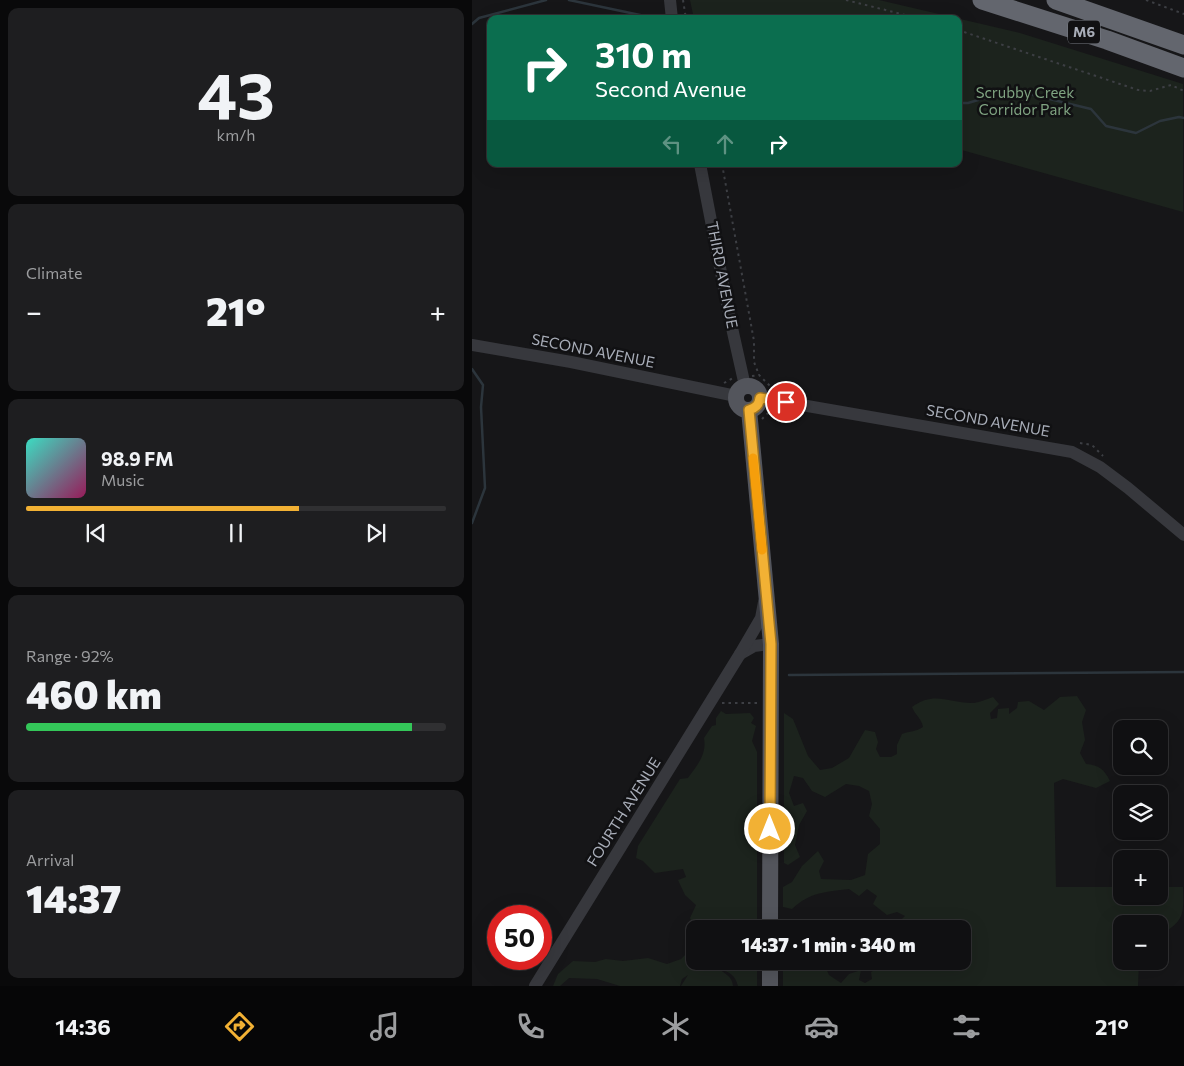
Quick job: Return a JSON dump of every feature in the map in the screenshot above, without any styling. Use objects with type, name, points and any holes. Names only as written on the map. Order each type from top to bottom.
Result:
[{"type":"highway","name":"M6","points":[[982,0],[1107,40],[1179,73]]},
{"type":"highway","name":"M6","points":[[1056,0],[1184,45]]},
{"type":"main road","points":[[755,387],[760,394],[760,402],[755,408],[749,410],[739,406],[741,391],[755,387]]},
{"type":"main road","points":[[749,410],[771,644],[770,920]]},
{"type":"main road","points":[[770,970],[770,986]]},
{"type":"street","points":[[670,0],[672,15]]},
{"type":"street","name":"THIRD AVENUE","points":[[701,167],[730,319],[741,391]]},
{"type":"street","name":"SECOND AVENUE","points":[[472,345],[741,391]]},
{"type":"street","name":"SECOND AVENUE","points":[[760,398],[1072,452],[1107,472],[1184,535]]},
{"type":"street","name":"FOURTH AVENUE","points":[[535,986],[740,654],[761,618],[766,596]]},
{"type":"street","points":[[740,654],[754,646],[771,644]]},
{"type":"path","points":[[683,0],[685,15]]},
{"type":"path","points":[[846,0],[906,15]]},
{"type":"path","points":[[1146,0],[1184,14]]},
{"type":"path","points":[[962,31],[1138,90],[1150,91],[1171,86],[1184,91]]},
{"type":"path","points":[[1171,86],[1179,73]]},
{"type":"path","points":[[723,167],[754,341],[754,362],[759,375]]},
{"type":"green space","name":"Scrubby Creek Corridor Park","points":[[690,0],[879,0],[943,15],[693,15]]},
{"type":"green space","name":"Scrubby Creek Corridor Park","points":[[962,19],[1020,33],[1183,84],[1183,212],[962,150]]},
{"type":"green space","points":[[1077,696],[1086,710],[1082,722],[1085,740],[1080,753],[1086,764],[1101,768],[1110,781],[1096,788],[1063,779],[1054,783],[1056,887],[1113,887],[1113,905],[1168,905],[1168,887],[1183,887],[1181,916],[1174,926],[1168,930],[1168,915],[1113,915],[1113,970],[1139,970],[1138,986],[783,986],[783,970],[827,970],[829,975],[841,983],[849,974],[861,970],[859,980],[865,983],[872,979],[871,972],[875,970],[971,970],[971,920],[901,920],[905,916],[897,912],[887,915],[873,904],[877,896],[867,889],[859,896],[849,889],[825,892],[805,899],[792,909],[783,907],[783,887],[792,882],[802,866],[818,851],[824,861],[819,871],[821,879],[851,880],[865,875],[868,854],[880,844],[880,829],[869,816],[872,804],[869,791],[859,786],[846,784],[825,797],[812,791],[803,778],[794,776],[789,793],[794,806],[803,803],[807,811],[799,825],[795,845],[800,857],[788,865],[784,863],[784,713],[793,719],[808,756],[820,770],[832,768],[849,758],[865,730],[875,732],[878,742],[876,749],[880,757],[891,757],[897,754],[897,745],[902,734],[923,727],[912,707],[928,699],[974,703],[993,697],[999,704],[990,713],[991,719],[997,718],[998,709],[1009,708],[1009,714],[1017,708],[1018,702],[1029,701],[1044,710],[1060,697]]},
{"type":"green space","points":[[721,711],[726,714],[750,713],[754,718],[751,723],[756,726],[752,741],[757,752],[757,920],[691,920],[690,918],[696,905],[685,895],[678,880],[686,877],[683,869],[655,873],[643,861],[636,858],[638,846],[680,779],[688,778],[703,755],[704,738],[712,726],[716,725],[716,718]]},
{"type":"green space","points":[[686,954],[686,970],[720,970],[730,978],[733,986],[681,986],[688,975],[682,979],[680,986],[620,986],[597,979],[569,978],[560,986],[553,986],[558,974],[573,961],[595,962],[606,959],[623,961],[648,958],[667,964],[681,959]]},
{"type":"green space","points":[[722,970],[757,970],[757,986],[738,986],[732,974]]},
{"type":"waterway","points":[[490,15],[546,0]]},
{"type":"waterway","points":[[569,0],[640,15]]},
{"type":"waterway","points":[[472,24],[479,18],[487,16]]},
{"type":"waterway","points":[[962,103],[968,103],[1012,90],[1091,109],[1106,126],[1136,133],[1160,121],[1179,117],[1184,118]]},
{"type":"waterway","points":[[472,369],[483,385],[481,407],[485,488],[472,523]]},
{"type":"waterway","points":[[789,675],[1184,672]]},
{"type":"slow traffic","points":[[753,458],[762,550]]},
{"type":"route","points":[[770,829],[771,644],[749,410],[759,404],[760,398],[786,402]]}]
